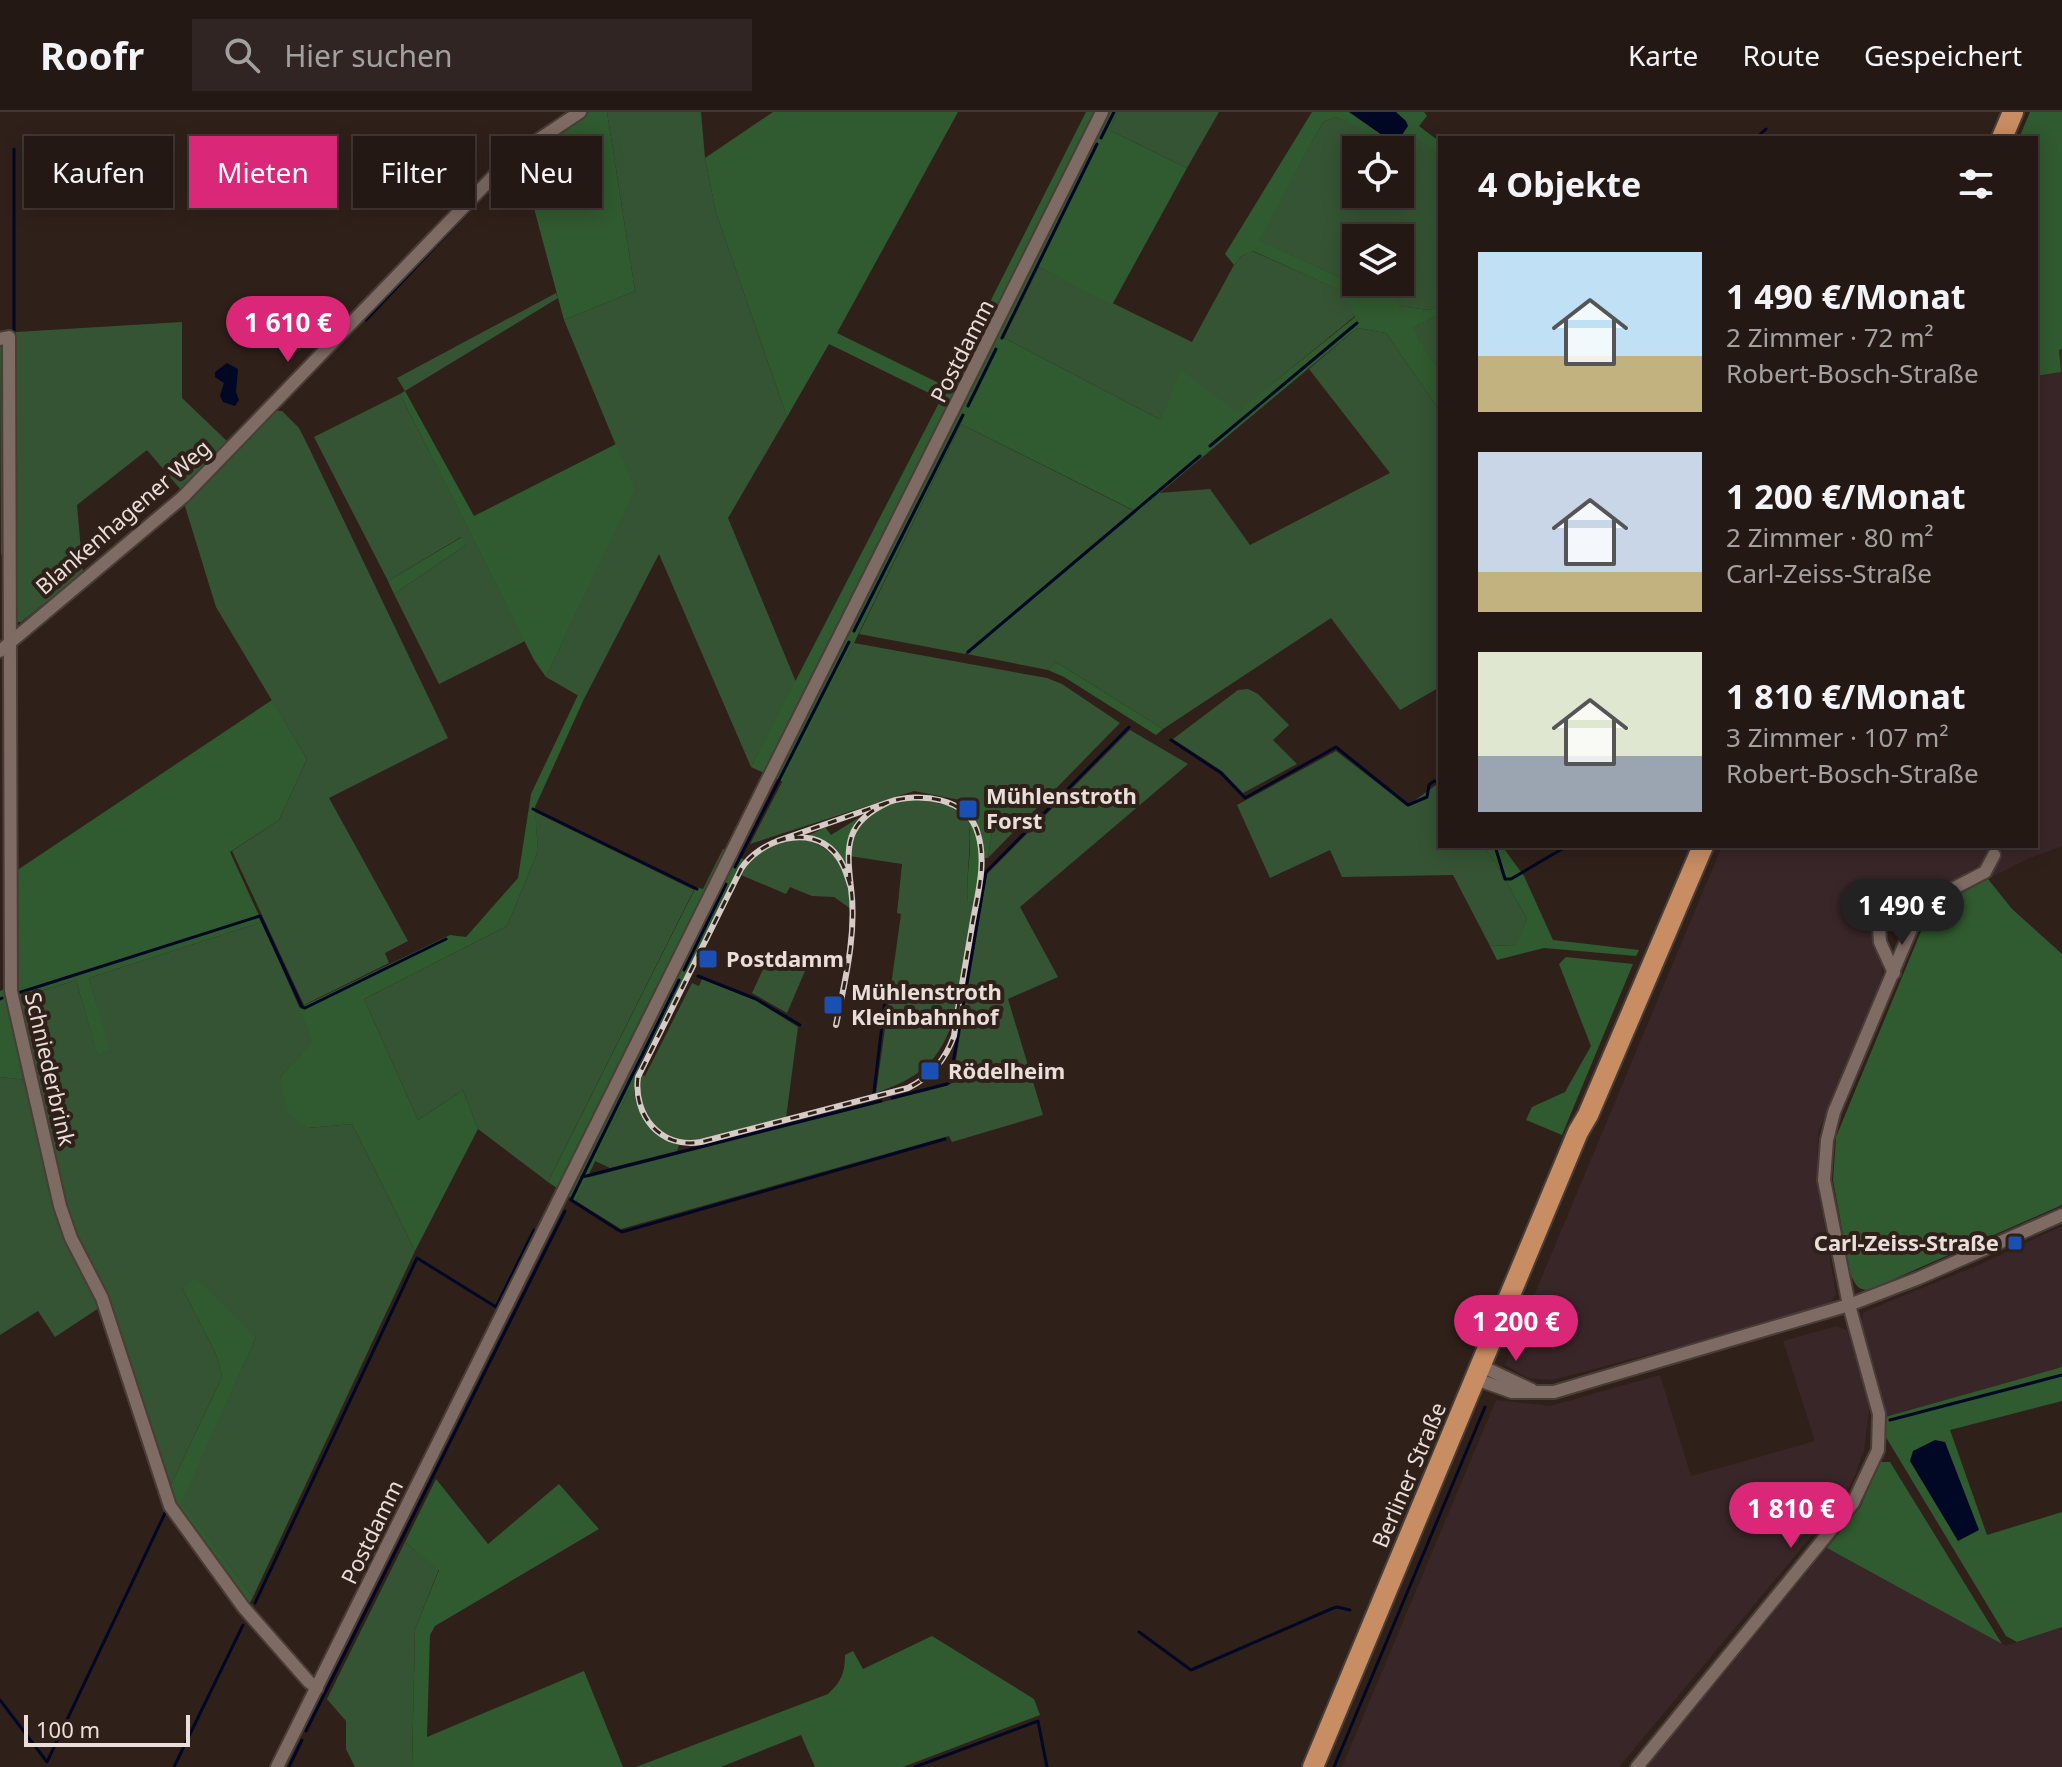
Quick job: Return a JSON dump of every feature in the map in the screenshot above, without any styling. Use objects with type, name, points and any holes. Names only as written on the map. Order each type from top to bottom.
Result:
[{"type":"main road","points":[[2003,136],[2013,112]]},
{"type":"main road","name":"Berliner Straße","points":[[1322,1767],[1578,1132],[1702,848]]},
{"type":"main road","name":"Berliner Straße","points":[[1313,1767],[1483,1374]]},
{"type":"street","name":"Blankenhagener Weg","points":[[0,651],[183,497],[511,158],[580,112]]},
{"type":"street","name":"Postdamm","points":[[277,1767],[1102,112]]},
{"type":"street","name":"Schniederbrink","points":[[5,338],[11,641],[11,991],[60,1206],[71,1238],[102,1298],[170,1506],[244,1608],[317,1688]]},
{"type":"street","points":[[1637,1767],[1853,1503],[1878,1450],[1879,1414],[1849,1305],[1824,1180],[1827,1140],[1834,1112],[1917,915],[1931,900],[1985,872],[1994,855]]},
{"type":"street","points":[[1894,973],[1880,942],[1879,928],[1885,921],[1898,917],[1914,924]]},
{"type":"street","points":[[1483,1374],[1538,1393],[1554,1392],[1849,1305],[2062,1215]]},
{"type":"shaded area","points":[[2062,349],[2062,846],[1988,879],[1977,866],[1876,921],[1871,932],[1882,964],[1882,978],[1818,1133],[1817,1181],[1836,1294],[1831,1302],[1818,1307],[1742,1330],[1552,1380],[1528,1378],[1505,1365],[1721,848],[2038,848],[2038,376],[2061,372],[2059,350]]},
{"type":"shaded area","points":[[2062,1226],[2062,1367],[1885,1417],[1861,1322],[1864,1312],[1981,1264]]},
{"type":"shaded area","points":[[1837,1326],[1847,1330],[1870,1403],[1864,1450],[1856,1473],[1844,1497],[1619,1767],[1342,1767],[1496,1400],[1550,1406],[1660,1375],[1691,1476],[1815,1441],[1783,1341]]},
{"type":"shaded area","points":[[1827,1548],[2006,1646],[2062,1627],[2062,1767],[1647,1767]]},
{"type":"green space","points":[[589,112],[607,112],[635,291],[564,320],[534,208],[602,208],[602,136],[555,136]]},
{"type":"green space","points":[[607,112],[701,112],[705,158],[716,213],[787,417],[728,518],[796,682],[751,767],[659,554],[584,699],[546,677],[634,489],[564,320],[635,291]]},
{"type":"green space","points":[[773,112],[958,112],[837,333],[947,387],[1086,112],[1118,112],[1109,130],[1187,168],[1112,305],[1039,267],[1004,338],[1161,420],[1181,370],[1237,412],[1355,317],[1346,296],[1393,296],[1399,306],[1429,310],[1438,306],[1438,316],[1412,328],[1438,369],[1438,408],[1386,333],[1357,328],[1137,512],[961,424],[783,782],[751,767],[941,399],[829,344],[787,417],[716,213],[705,158]]},
{"type":"green space","points":[[1118,112],[1219,112],[1187,168],[1109,130]]},
{"type":"green space","points":[[1312,112],[1424,112],[1427,116],[1419,126],[1438,140],[1438,155],[1413,135],[1369,136],[1336,117],[1323,122],[1259,240],[1342,278],[1342,291],[1253,251],[1242,256],[1234,265],[1225,254]]},
{"type":"green space","points":[[2030,112],[2062,112],[2061,372],[2038,376],[2038,136],[2020,136]]},
{"type":"green space","points":[[1336,117],[1370,136],[1342,136],[1342,208],[1414,208],[1413,134],[1438,155],[1438,306],[1429,310],[1398,306],[1392,296],[1414,296],[1414,224],[1342,224],[1342,278],[1258,240],[1323,122]]},
{"type":"green space","points":[[1252,251],[1342,291],[1342,296],[1347,296],[1355,316],[1237,413],[1161,420],[1004,338],[1039,267],[1192,342],[1242,256]]},
{"type":"green space","points":[[556,293],[558,298],[405,391],[397,378]]},
{"type":"green space","points":[[1438,316],[1438,369],[1411,328]]},
{"type":"green space","points":[[182,322],[182,398],[229,443],[181,490],[147,450],[77,505],[83,573],[21,622],[16,622],[16,332]]},
{"type":"green space","points":[[1357,328],[1386,333],[1438,408],[1438,688],[1400,710],[1331,618],[1163,729],[1056,662],[1048,670],[967,654],[1159,493],[1210,489],[1250,545],[1390,473],[1309,369]]},
{"type":"green space","points":[[0,343],[3,343],[6,554],[1,555]]},
{"type":"green space","points":[[405,391],[474,516],[616,444],[635,489],[546,677],[534,660],[400,394]]},
{"type":"green space","points":[[400,394],[525,641],[439,684],[394,594],[466,545],[461,537],[388,581],[314,437]]},
{"type":"green space","points":[[275,411],[282,411],[299,428],[448,738],[329,798],[408,941],[385,953],[389,963],[304,1005],[232,851],[279,820],[307,759],[216,607],[184,503]]},
{"type":"green space","points":[[961,424],[1134,511],[965,654],[859,634]]},
{"type":"green space","points":[[462,537],[466,545],[394,594],[388,581]]},
{"type":"green space","points":[[854,643],[1047,678],[1062,684],[1120,723],[988,858],[996,807],[914,791],[750,844]]},
{"type":"green space","points":[[1056,662],[1163,729],[1156,735],[1048,670]]},
{"type":"green space","points":[[1248,689],[1258,694],[1289,725],[1273,740],[1297,764],[1243,793],[1222,771],[1173,739],[1238,690]]},
{"type":"green space","points":[[578,695],[584,699],[535,807],[538,851],[507,926],[364,999],[418,1120],[463,1090],[478,1129],[415,1251],[352,1124],[308,1128],[287,1113],[280,1077],[313,1041],[299,1008],[450,935],[466,937],[518,878],[531,794]]},
{"type":"green space","points":[[272,700],[307,759],[279,820],[230,852],[262,922],[89,978],[110,1050],[97,1054],[76,980],[16,999],[16,871]]},
{"type":"green space","points":[[1130,730],[1188,764],[1020,907],[1058,977],[1008,999],[1043,1115],[952,1142],[949,1136],[621,1229],[576,1201],[586,1178],[952,1083],[987,874]]},
{"type":"green space","points":[[1336,751],[1407,806],[1436,785],[1438,848],[1485,848],[1527,919],[1517,945],[1490,946],[1453,875],[1342,877],[1330,850],[1270,878],[1237,805]]},
{"type":"green space","points":[[916,798],[950,806],[968,819],[968,902],[974,903],[961,991],[948,1035],[938,1053],[920,1072],[876,1093],[901,914],[897,913],[902,864],[849,856],[855,832],[870,815],[892,803]]},
{"type":"green space","points":[[964,800],[996,807],[988,858],[985,858],[981,833],[973,817],[977,810],[963,804]]},
{"type":"green space","points":[[535,812],[694,890],[548,1182],[478,1129],[463,1090],[418,1120],[364,999],[507,926],[538,851]]},
{"type":"green space","points":[[868,812],[850,836],[846,867],[831,846],[808,836],[825,827],[831,835]]},
{"type":"green space","points":[[968,819],[978,838],[979,849],[974,903],[968,902]]},
{"type":"green space","points":[[798,839],[822,847],[839,862],[849,883],[851,909],[834,897],[812,896],[790,887],[786,894],[741,875],[751,860],[765,850]]},
{"type":"green space","points":[[1485,848],[1503,848],[1524,876],[1553,940],[1639,950],[1636,956],[1544,948],[1497,960],[1490,946],[1516,945],[1527,919]]},
{"type":"green space","points":[[723,849],[745,860],[639,1066],[634,1091],[629,1091],[576,1201],[548,1182],[696,887],[703,889]]},
{"type":"green space","points":[[1988,879],[2012,909],[2062,954],[2062,1205],[1869,1290],[1862,1289],[1850,1273],[1833,1180],[1836,1137],[1926,919],[1936,907]]},
{"type":"green space","points":[[262,922],[314,1041],[280,1077],[308,1128],[352,1124],[415,1251],[253,1597],[180,1503],[256,1338],[182,1288],[216,1354],[222,1377],[169,1489],[66,1204],[16,999],[76,980],[97,1053],[109,1050],[89,978]]},
{"type":"green space","points":[[1566,957],[1633,964],[1562,1135],[1526,1120],[1532,1107],[1565,1092],[1591,1046],[1559,964]]},
{"type":"green space","points":[[766,963],[808,964],[787,1013],[752,993]]},
{"type":"green space","points":[[702,979],[755,1000],[798,1027],[786,1118],[720,1137],[683,1141],[662,1134],[648,1118],[641,1097],[641,1075],[645,1076],[692,983],[699,986]]},
{"type":"green space","points":[[5,989],[27,1080],[0,1077],[0,991]]},
{"type":"green space","points":[[0,1077],[27,1080],[56,1205],[102,1306],[55,1337],[38,1311],[0,1335]]},
{"type":"green space","points":[[629,1091],[634,1091],[639,1110],[648,1125],[679,1145],[677,1151],[610,1168],[595,1161]]},
{"type":"green space","points":[[195,1278],[256,1338],[181,1503],[253,1597],[248,1606],[172,1504],[169,1489],[222,1377],[216,1354],[182,1288]]},
{"type":"green space","points":[[2062,1367],[2062,1401],[1950,1430],[1987,1535],[2062,1512],[2062,1627],[2017,1642],[2006,1636],[1884,1434],[1885,1417]]},
{"type":"green space","points":[[1879,1462],[1890,1462],[2002,1644],[1827,1548],[1861,1506]]},
{"type":"green space","points":[[436,1479],[488,1544],[559,1484],[599,1529],[435,1626],[430,1635],[427,1737],[584,1671],[623,1767],[412,1767],[415,1629],[439,1570],[405,1542]]},
{"type":"green space","points":[[405,1542],[439,1569],[415,1629],[412,1767],[355,1767],[346,1749],[346,1721],[327,1699]]},
{"type":"green space","points":[[932,1636],[1034,1699],[1040,1715],[903,1767],[815,1767],[801,1735],[721,1767],[636,1767],[828,1694],[841,1677],[845,1655],[853,1651],[863,1669]]},
{"type":"water","points":[[1349,112],[1396,112],[1406,121],[1408,126],[1401,136],[1383,136]]},
{"type":"water","points":[[227,363],[238,369],[236,392],[239,400],[235,406],[223,402],[220,396],[224,383],[215,377],[215,372]]},
{"type":"water","points":[[1935,1440],[1945,1442],[1979,1530],[1958,1541],[1910,1461],[1913,1451]]},
{"type":"waterway","points":[[1101,138],[1114,112]]},
{"type":"waterway","points":[[1758,136],[1766,129]]},
{"type":"waterway","points":[[1002,338],[1097,144]]},
{"type":"waterway","points":[[14,149],[14,330]]},
{"type":"waterway","points":[[366,320],[491,187]]},
{"type":"waterway","points":[[1210,446],[1357,323]]},
{"type":"waterway","points":[[968,406],[996,349]]},
{"type":"waterway","points":[[854,631],[963,415]]},
{"type":"waterway","points":[[968,652],[1200,456]]},
{"type":"waterway","points":[[735,867],[849,642]]},
{"type":"waterway","points":[[892,1098],[950,1081],[986,872],[1129,727]]},
{"type":"waterway","points":[[1171,740],[1221,773],[1245,798],[1336,747],[1408,805],[1427,797],[1429,785],[1434,781],[1438,782]]},
{"type":"waterway","points":[[533,809],[697,889]]},
{"type":"waterway","points":[[1496,848],[1505,879],[1511,879],[1564,848]]},
{"type":"waterway","points":[[684,970],[726,884]]},
{"type":"waterway","points":[[18,993],[260,916],[305,1008],[446,939]]},
{"type":"waterway","points":[[698,976],[756,999],[800,1025]]},
{"type":"waterway","points":[[679,980],[571,1200],[618,1230],[622,1232],[945,1139]]},
{"type":"waterway","points":[[874,1092],[886,992]]},
{"type":"waterway","points":[[582,1177],[881,1101]]},
{"type":"waterway","points":[[306,1731],[565,1211]]},
{"type":"waterway","points":[[255,1603],[417,1258],[496,1307],[534,1230]]},
{"type":"waterway","points":[[1890,1420],[2062,1375]]},
{"type":"waterway","points":[[1334,1767],[1485,1407]]},
{"type":"waterway","points":[[0,1700],[47,1762],[166,1511]]},
{"type":"waterway","points":[[1139,1632],[1191,1670],[1331,1609],[1350,1610]]},
{"type":"waterway","points":[[174,1767],[243,1625]]},
{"type":"waterway","points":[[915,1767],[1038,1721],[1047,1767]]},
{"type":"waterway","points":[[289,1767],[302,1740]]},
{"type":"railway","points":[[777,841],[889,802],[901,799],[941,800],[964,812],[978,834],[982,857],[954,1036],[937,1066],[908,1088],[701,1142],[673,1140],[662,1135],[645,1116],[640,1104],[638,1077],[741,869],[749,859],[772,843],[799,837],[812,839],[835,853],[851,888],[849,847],[852,836],[864,818],[889,802]]},
{"type":"railway","points":[[836,1025],[851,940],[851,888]]},
{"type":"place","name":"Mühlenstroth Forst","points":[[968,809]]},
{"type":"place","name":"Postdamm","points":[[708,959]]},
{"type":"place","name":"Mühlenstroth Kleinbahnhof","points":[[833,1005]]},
{"type":"place","name":"Rödelheim","points":[[930,1071]]},
{"type":"place","name":"Carl-Zeiss-Straße","points":[[2015,1243]]}]
